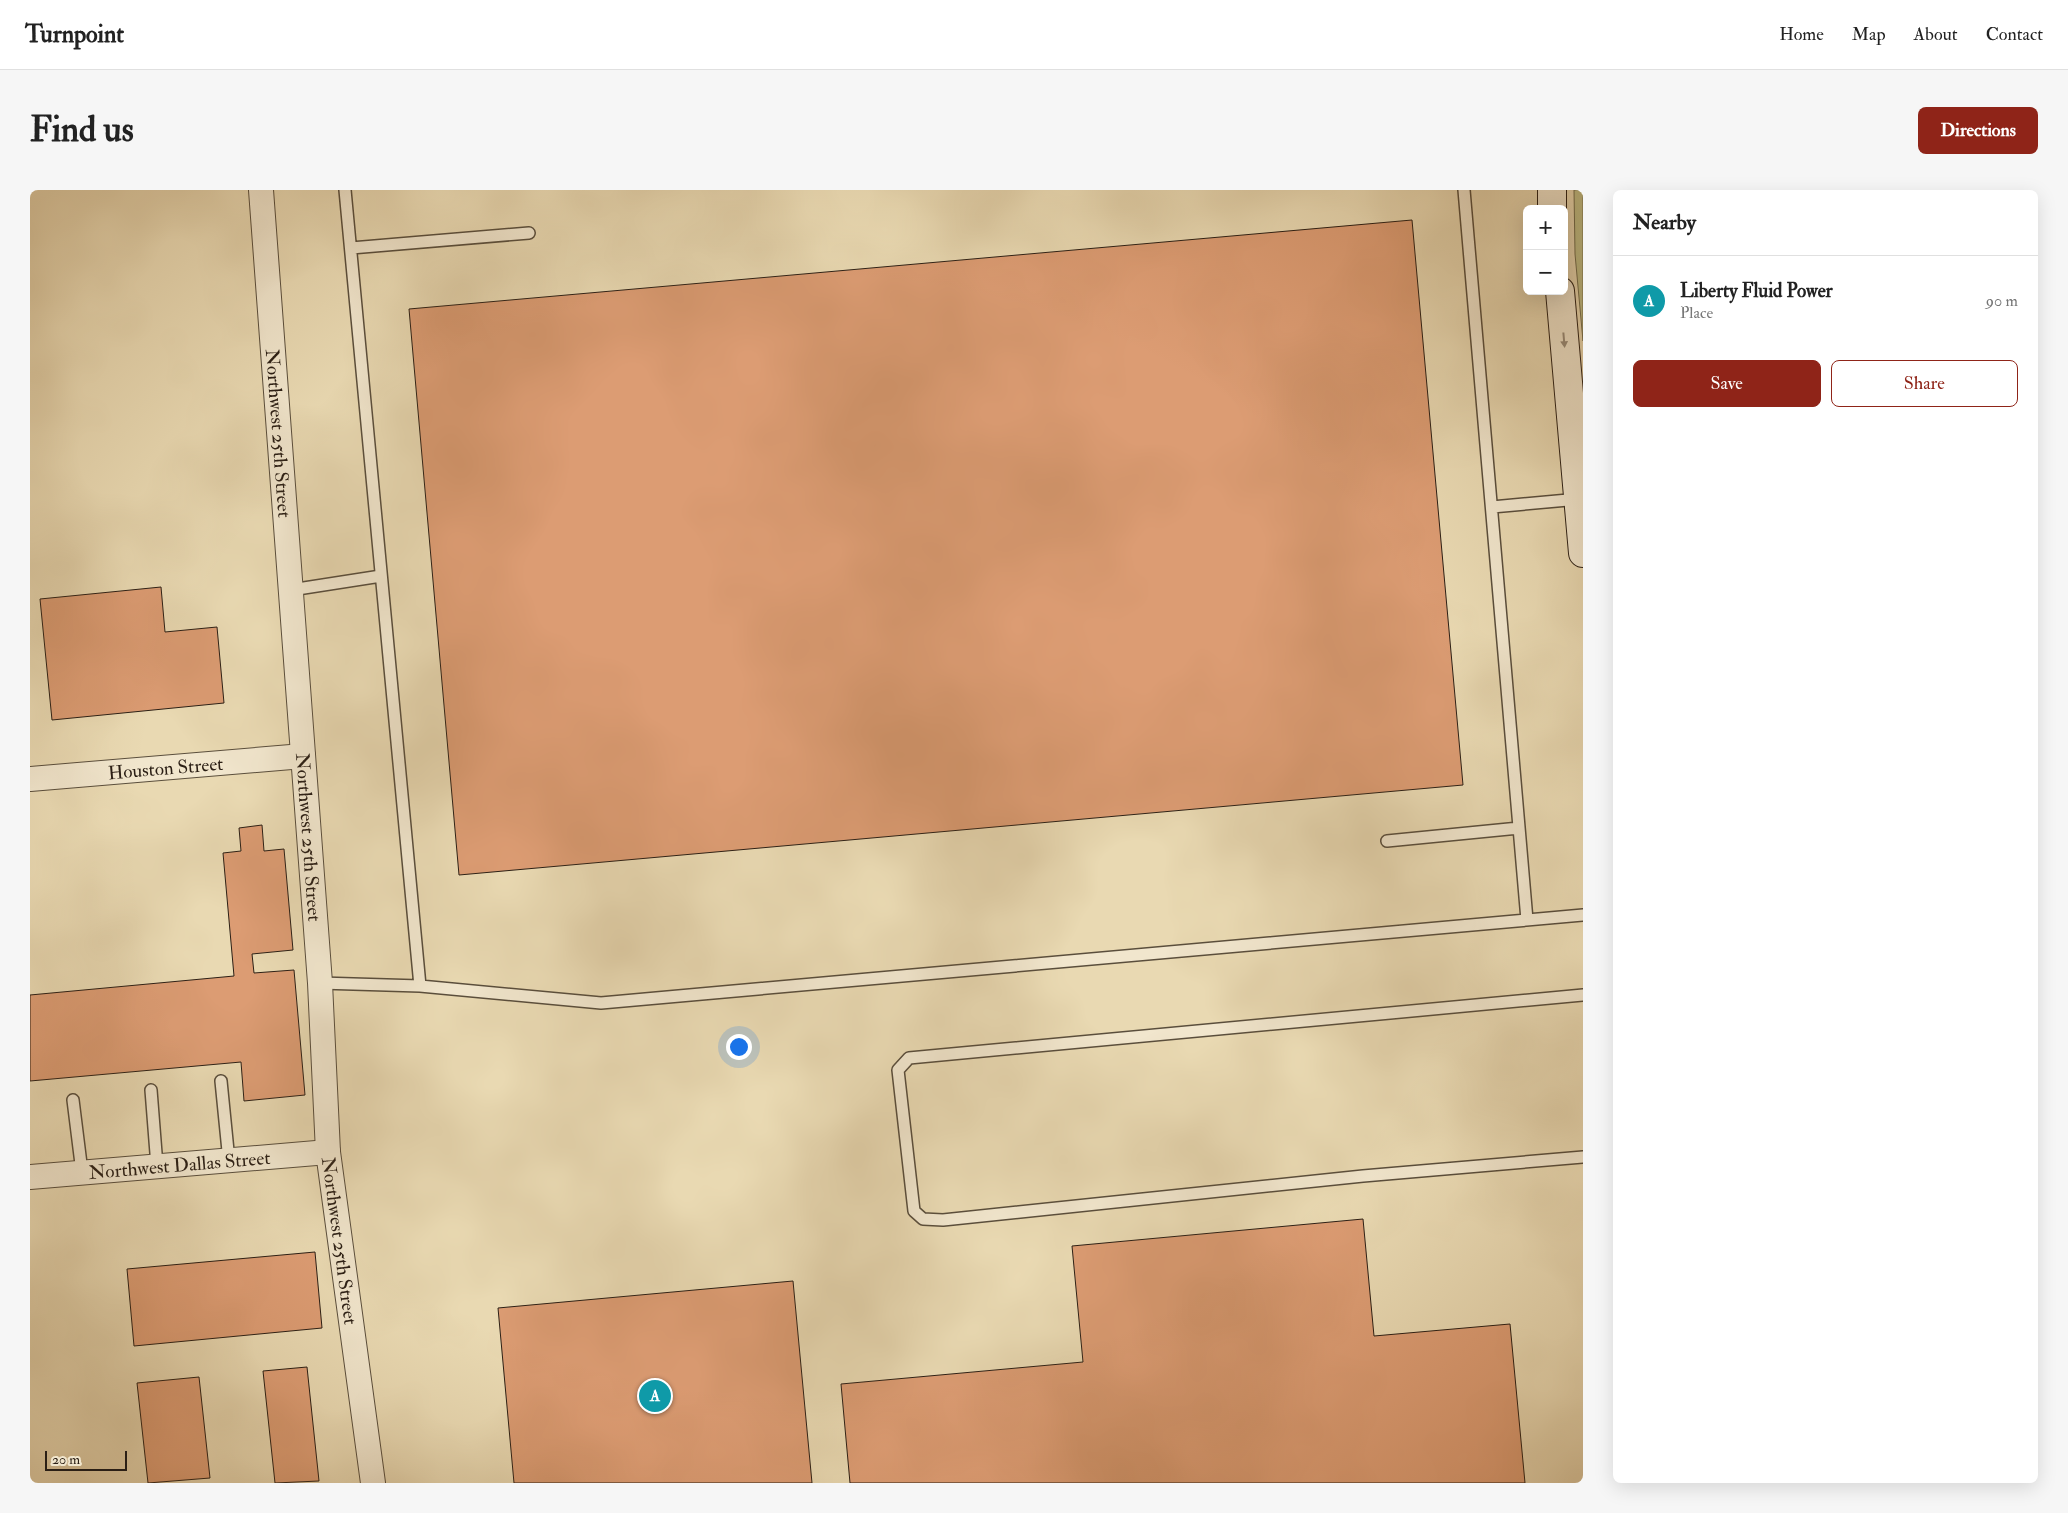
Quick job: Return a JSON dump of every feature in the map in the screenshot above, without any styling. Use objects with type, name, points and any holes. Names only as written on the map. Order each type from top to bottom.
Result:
[{"type":"main road","points":[[1552,190],[1552,205]]},
{"type":"main road","points":[[1560,295],[1583,553]]},
{"type":"street","name":"Northwest 25th Street","points":[[261,190],[320,983],[328,1152],[373,1483]]},
{"type":"street","name":"Houston Street","points":[[30,779],[303,756]]},
{"type":"street","name":"Northwest Dallas Street","points":[[30,1177],[328,1152]]},
{"type":"lane","points":[[345,190],[420,986]]},
{"type":"lane","points":[[1464,190],[1527,920]]},
{"type":"lane","points":[[351,248],[530,233]]},
{"type":"lane","points":[[1492,507],[1579,499]]},
{"type":"lane","points":[[291,590],[381,576]]},
{"type":"lane","points":[[1387,841],[1519,828]]},
{"type":"lane","points":[[320,983],[420,986],[601,1003],[1583,914]]},
{"type":"lane","points":[[1583,995],[909,1058],[898,1070],[914,1211],[923,1219],[943,1220],[1335,1179],[1583,1157]]},
{"type":"lane","points":[[221,1081],[228,1160]]},
{"type":"lane","points":[[151,1090],[157,1166]]},
{"type":"lane","points":[[73,1100],[82,1172]]},
{"type":"shaded area","points":[[1574,190],[1583,190],[1583,341],[1575,254]]},
{"type":"building","points":[[1412,220],[1463,785],[459,875],[409,309]]},
{"type":"building","points":[[161,587],[165,632],[217,627],[224,703],[52,720],[40,599]]},
{"type":"building","points":[[262,825],[264,851],[284,849],[293,950],[252,954],[254,973],[294,970],[305,1095],[244,1101],[241,1062],[30,1081],[30,995],[234,976],[223,853],[241,851],[239,828]]},
{"type":"building","points":[[1363,1219],[1374,1336],[1510,1324],[1525,1483],[850,1483],[841,1384],[1083,1362],[1072,1246]]},
{"type":"building","points":[[315,1252],[322,1328],[134,1346],[127,1269]]},
{"type":"building","points":[[793,1281],[812,1483],[514,1483],[498,1308]]},
{"type":"building","points":[[307,1367],[319,1481],[275,1483],[263,1371]]},
{"type":"building","points":[[199,1377],[210,1478],[148,1483],[137,1383]]},
{"type":"place","name":"Liberty Fluid Power","points":[[655,1396]]}]
